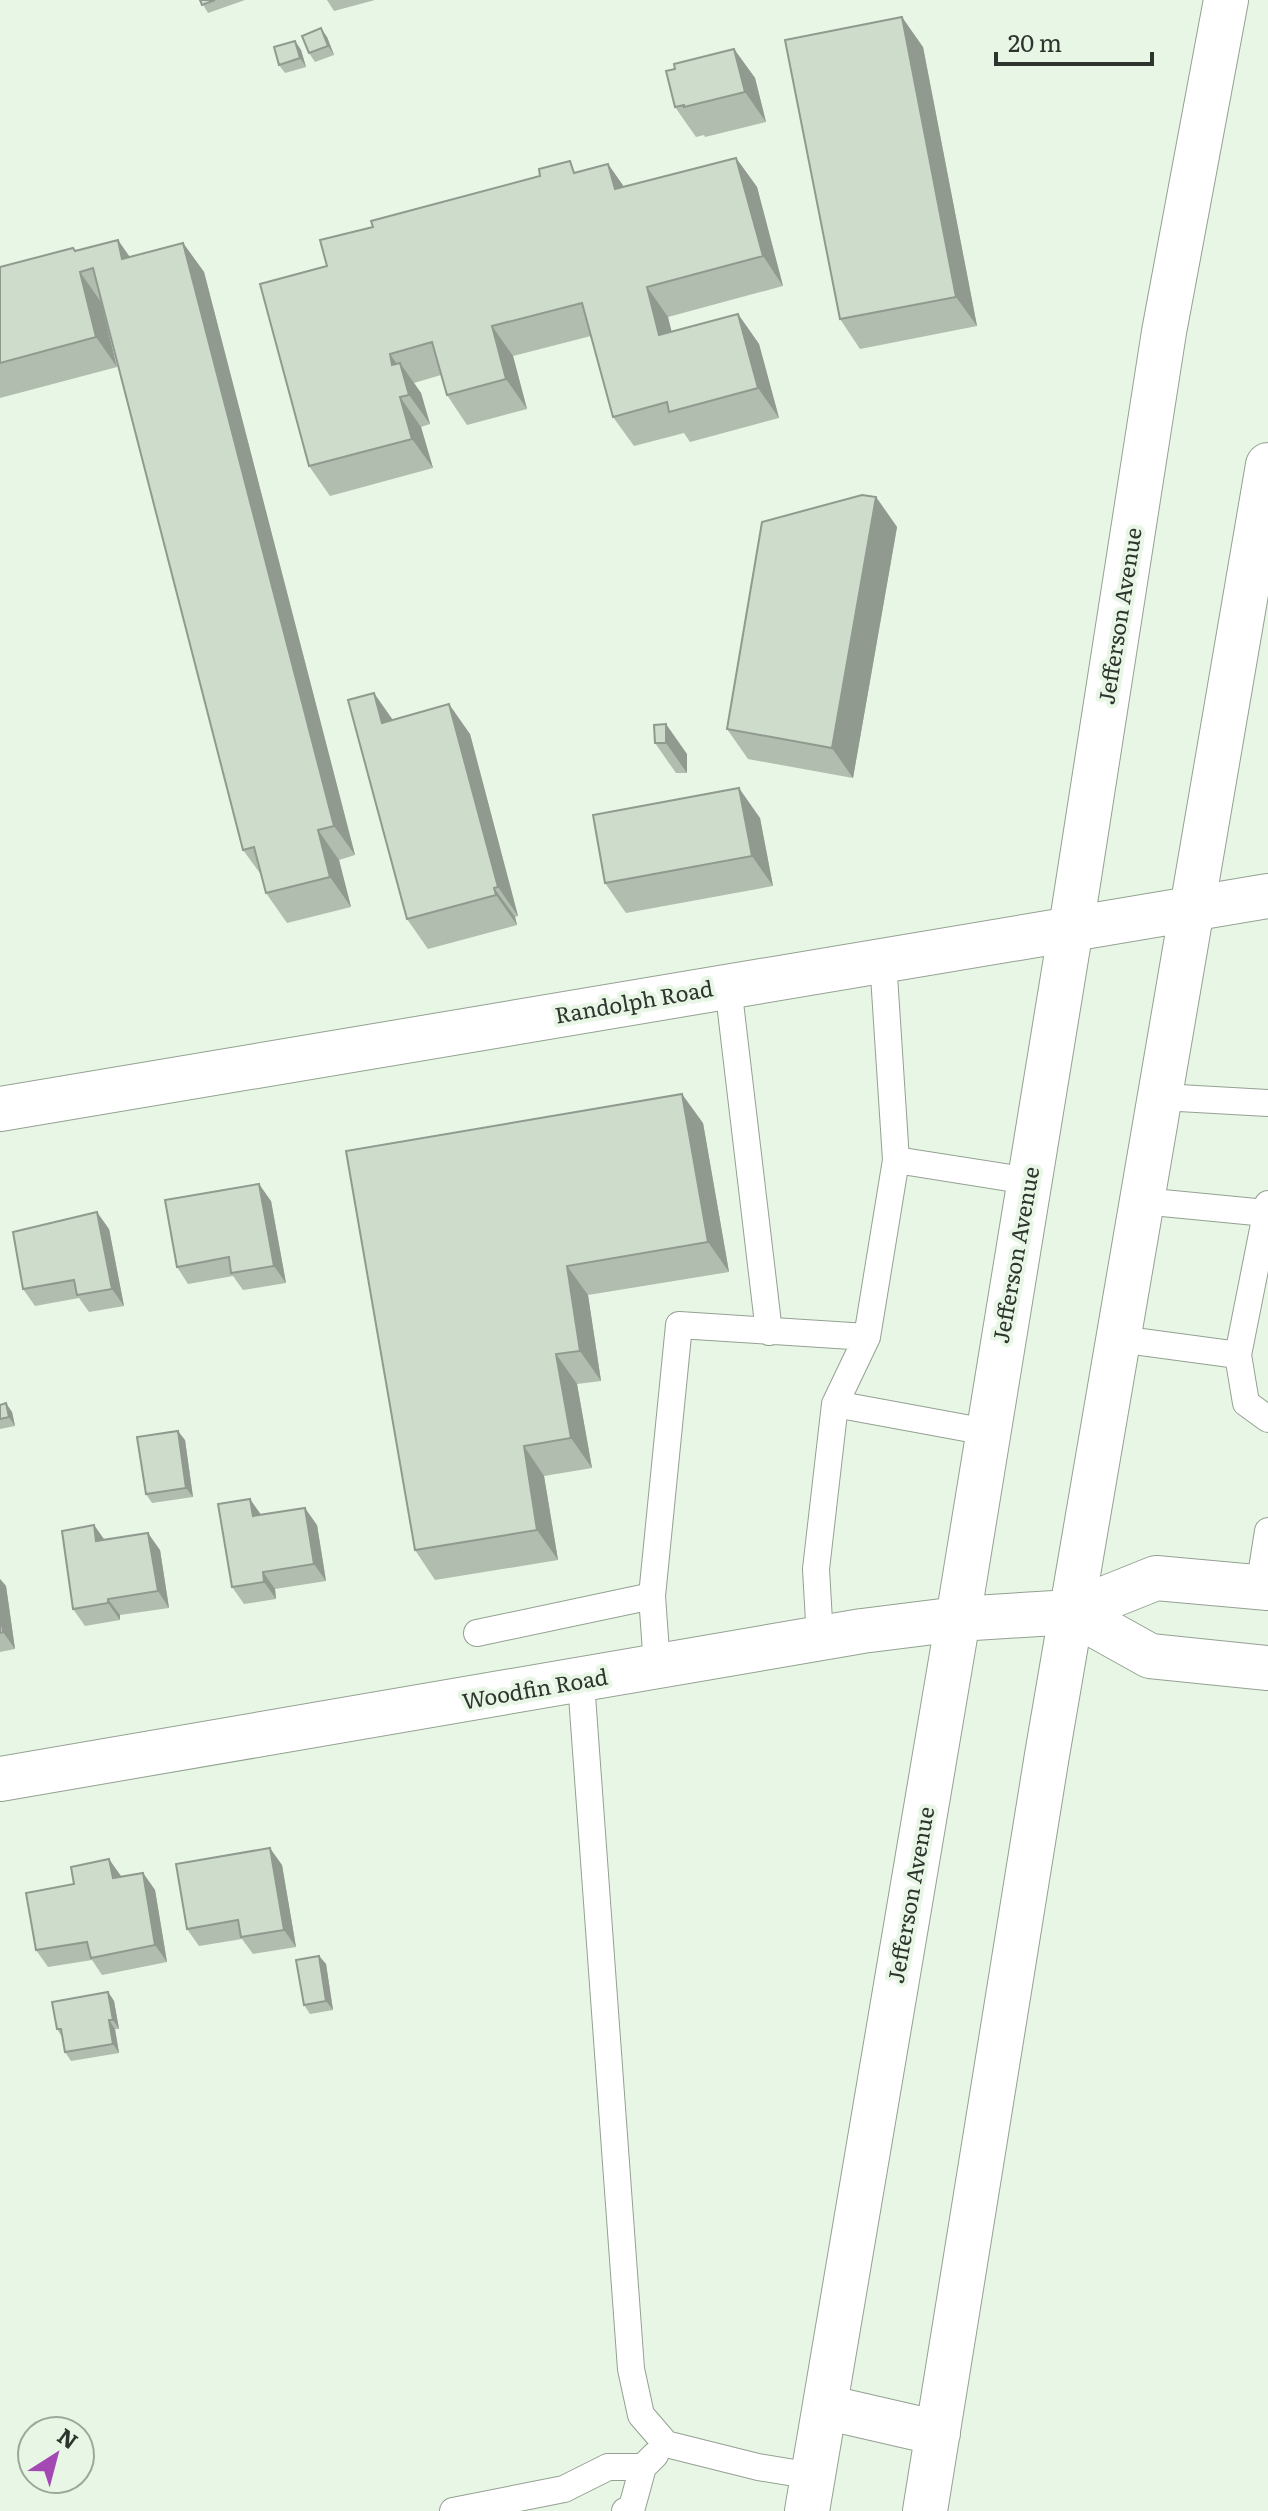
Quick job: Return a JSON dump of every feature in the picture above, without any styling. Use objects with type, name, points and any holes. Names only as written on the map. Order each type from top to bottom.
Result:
[{"type":"main road","name":"Jefferson Avenue","points":[[810,2494],[958,1619],[1164,332],[1226,0]]},
{"type":"main road","points":[[925,2511],[1071,1612],[1268,465]]},
{"type":"main road","name":"Randolph Road","points":[[0,1109],[1268,896]]},
{"type":"main road","name":"Woodfin Road","points":[[0,1779],[820,1639],[958,1619],[1071,1612],[1156,1578],[1263,1588]]},
{"type":"main road","points":[[1071,1612],[1150,1656],[1268,1668]]},
{"type":"main road","points":[[825,2407],[938,2433]]},
{"type":"lane","points":[[820,1639],[816,1569],[835,1404],[867,1337],[896,1160],[883,960]]},
{"type":"lane","points":[[728,986],[769,1332]]},
{"type":"lane","points":[[1161,1097],[1268,1103]]},
{"type":"lane","points":[[896,1160],[1029,1181]]},
{"type":"lane","points":[[1142,1201],[1267,1209],[1238,1355],[1246,1403],[1268,1419]]},
{"type":"lane","points":[[657,1666],[652,1596],[679,1325],[867,1337]]},
{"type":"lane","points":[[1119,1339],[1238,1355]]},
{"type":"lane","points":[[835,1404],[987,1432]]},
{"type":"lane","points":[[1263,1588],[1268,1531]]},
{"type":"lane","points":[[477,1633],[652,1596]]},
{"type":"lane","points":[[581,1682],[631,2369],[641,2415],[666,2444],[758,2467],[810,2494]]},
{"type":"lane","points":[[625,2511],[632,2507],[643,2467],[666,2444]]},
{"type":"lane","points":[[453,2511],[564,2489],[608,2467],[643,2467]]},
{"type":"building","points":[[902,17],[956,297],[840,319],[785,40]]},
{"type":"building","points":[[321,28],[328,46],[309,53],[302,36]]},
{"type":"building","points":[[295,41],[300,58],[279,65],[274,47]]},
{"type":"building","points":[[734,49],[745,92],[675,107],[666,71],[675,69],[674,64]]},
{"type":"building","points":[[736,158],[763,256],[647,287],[659,335],[738,314],[758,388],[669,412],[667,402],[613,417],[582,303],[492,326],[506,379],[447,395],[432,342],[390,354],[392,365],[400,363],[409,395],[400,397],[412,439],[309,466],[260,284],[327,266],[320,240],[373,227],[371,221],[540,176],[539,169],[570,161],[574,173],[608,164],[615,189]]},
{"type":"building","points":[[118,240],[122,259],[183,243],[334,826],[318,830],[330,877],[266,893],[254,847],[243,850],[93,268],[80,272],[96,337],[0,363],[0,267]]},
{"type":"building","points":[[862,495],[876,497],[832,748],[727,729],[762,522]]},
{"type":"building","points":[[374,693],[382,723],[449,704],[498,887],[494,888],[496,895],[407,919],[348,700]]},
{"type":"building","points":[[666,724],[666,743],[655,743],[654,725]]},
{"type":"building","points":[[739,788],[752,856],[605,883],[593,815]]},
{"type":"building","points":[[682,1094],[708,1242],[567,1266],[580,1351],[556,1354],[571,1438],[524,1446],[537,1530],[415,1550],[346,1151]]},
{"type":"building","points":[[259,1184],[274,1266],[231,1273],[229,1257],[177,1267],[165,1200]]},
{"type":"building","points":[[97,1212],[112,1289],[77,1295],[74,1280],[23,1289],[13,1232]]},
{"type":"building","points":[[6,1403],[9,1417],[0,1419],[0,1405]]},
{"type":"building","points":[[178,1431],[186,1488],[146,1494],[137,1437]]},
{"type":"building","points":[[250,1499],[253,1516],[305,1508],[314,1564],[263,1572],[264,1582],[232,1587],[218,1504]]},
{"type":"building","points":[[94,1525],[96,1541],[148,1533],[158,1591],[108,1599],[108,1603],[73,1609],[62,1531]]},
{"type":"building","points":[[270,1848],[284,1930],[241,1937],[238,1920],[187,1929],[176,1864]]},
{"type":"building","points":[[109,1859],[113,1878],[143,1873],[155,1945],[91,1958],[87,1942],[36,1950],[26,1893],[74,1884],[71,1867]]},
{"type":"building","points":[[319,1956],[326,2001],[304,2005],[296,1960]]},
{"type":"building","points":[[108,1992],[113,2044],[65,2052],[52,2002]]}]
